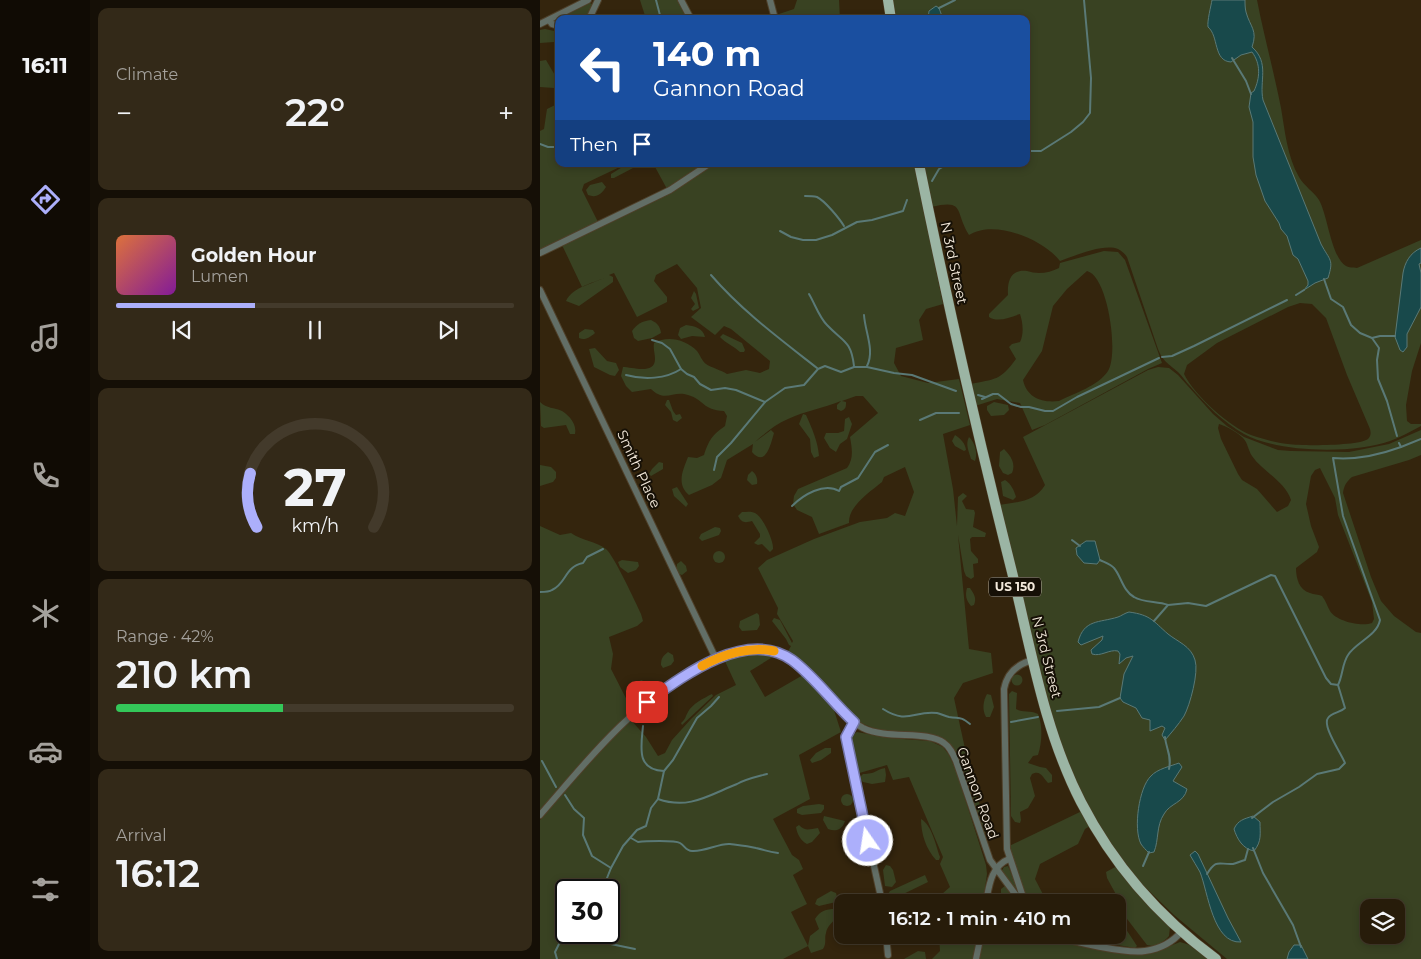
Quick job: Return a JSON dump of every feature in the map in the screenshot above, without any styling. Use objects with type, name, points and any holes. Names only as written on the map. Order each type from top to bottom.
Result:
[{"type":"main road","points":[[888,0],[890,15]]},
{"type":"main road","name":"N 3rd Street","points":[[920,167],[954,329],[1033,660],[1062,760],[1087,812],[1106,844],[1136,884],[1182,931],[1216,959]]},
{"type":"street","points":[[559,15],[588,0]]},
{"type":"street","points":[[592,15],[598,0]]},
{"type":"street","points":[[682,0],[689,15]]},
{"type":"street","points":[[770,0],[774,15]]},
{"type":"street","points":[[540,24],[555,17]]},
{"type":"street","points":[[549,20],[555,25]]},
{"type":"street","points":[[540,253],[670,190],[704,167]]},
{"type":"street","name":"Smith Place","points":[[540,290],[716,659]]},
{"type":"street","name":"Gannon Road","points":[[540,815],[598,749],[638,710],[678,681],[716,659],[755,649],[770,650],[783,655],[800,666],[854,722],[883,734],[939,740],[949,748],[956,761],[985,848],[996,870],[1015,894]]},
{"type":"street","points":[[1022,894],[1009,860],[1006,841],[1004,688],[1010,673],[1033,660]]},
{"type":"street","points":[[854,722],[846,737],[880,894]]},
{"type":"street","points":[[987,894],[989,884],[996,870],[1000,864],[1009,860]]},
{"type":"street","points":[[1094,944],[1144,952],[1170,942],[1182,931]]},
{"type":"street","points":[[887,944],[888,955]]},
{"type":"street","points":[[976,959],[980,944]]},
{"type":"green space","points":[[640,0],[679,0],[686,15],[645,15]]},
{"type":"green space","points":[[797,0],[839,0],[840,15],[776,15],[794,9]]},
{"type":"green space","points":[[891,0],[1257,0],[1292,161],[1301,180],[1319,200],[1333,245],[1341,261],[1347,267],[1357,268],[1421,240],[1421,343],[1412,371],[1406,405],[1407,421],[1411,424],[1421,424],[1421,426],[1390,441],[1337,450],[1276,445],[1244,434],[1215,413],[1162,357],[1127,257],[1121,251],[1112,248],[1097,249],[1060,261],[1042,245],[1004,230],[991,229],[969,235],[958,209],[954,206],[942,205],[931,207],[923,167],[1030,167],[1030,15],[893,15]],"holes":[[[1300,303],[1312,304],[1326,318],[1370,429],[1370,437],[1363,441],[1330,445],[1295,445],[1274,442],[1251,435],[1233,425],[1213,409],[1196,391],[1184,374],[1187,365],[1217,343],[1288,307]]]},
{"type":"green space","points":[[588,2],[592,4],[588,15],[564,15]]},
{"type":"green space","points":[[540,30],[555,31],[555,42],[540,43]]},
{"type":"green space","points":[[546,60],[555,75],[555,88],[540,87],[540,61]]},
{"type":"green space","points":[[555,105],[555,167],[620,167],[584,184],[582,190],[598,222],[540,250],[540,131],[544,129],[547,109]]},
{"type":"green space","points":[[622,167],[633,168],[614,178],[611,178],[611,174]]},
{"type":"green space","points":[[655,167],[700,167],[667,189]]},
{"type":"green space","points":[[709,167],[915,167],[943,304],[926,309],[919,320],[923,340],[896,348],[894,363],[901,376],[928,383],[959,379],[970,425],[943,434],[953,489],[957,526],[958,497],[963,493],[967,496],[962,501],[966,509],[974,510],[975,513],[973,527],[986,533],[985,537],[972,537],[970,539],[971,551],[978,559],[978,563],[973,564],[974,577],[971,579],[966,576],[964,571],[958,535],[969,649],[991,653],[993,673],[963,683],[954,698],[974,790],[970,794],[946,741],[937,736],[878,730],[861,723],[846,711],[802,665],[787,653],[791,646],[772,621],[774,618],[780,620],[792,643],[793,641],[777,614],[778,608],[758,568],[767,560],[814,539],[860,522],[887,518],[895,513],[905,516],[914,492],[905,467],[884,477],[882,482],[856,505],[852,511],[849,523],[819,534],[812,517],[797,510],[793,504],[794,496],[798,489],[847,468],[852,457],[850,437],[878,413],[863,396],[856,396],[842,401],[846,402],[846,405],[845,409],[841,411],[837,409],[837,405],[841,401],[788,419],[779,423],[755,442],[771,430],[774,433],[764,456],[757,456],[752,452],[753,444],[727,460],[721,478],[712,485],[689,495],[685,491],[682,482],[688,457],[697,458],[704,455],[712,438],[725,426],[727,416],[724,411],[711,409],[698,399],[688,395],[665,396],[651,389],[632,392],[626,386],[621,376],[623,367],[647,369],[651,367],[655,359],[654,343],[665,339],[677,340],[688,344],[697,351],[706,364],[727,374],[746,370],[760,373],[769,369],[770,361],[731,329],[724,326],[715,335],[691,317],[701,308],[697,288],[677,264],[656,275],[654,281],[667,297],[667,302],[637,317],[614,273],[609,275],[613,277],[613,282],[579,306],[566,301],[573,292],[582,287],[562,245]]},
{"type":"green space","points":[[602,182],[606,187],[602,192],[596,196],[588,195],[586,190],[590,185]]},
{"type":"green space","points":[[1104,251],[1118,252],[1125,260],[1162,363],[1045,425],[1032,430],[1020,403],[997,399],[975,406],[970,384],[996,378],[1006,371],[1016,359],[1009,347],[1020,342],[1022,336],[1023,328],[1020,314],[1000,319],[989,317],[989,314],[1008,295],[1008,285],[1011,277],[1017,272],[1022,271],[1034,273],[1049,272],[1059,268],[1060,263]],"holes":[[[1087,271],[1094,276],[1101,286],[1110,316],[1112,349],[1108,371],[1092,385],[1059,401],[1047,401],[1036,398],[1028,391],[1023,380],[1042,351],[1053,306],[1067,289]]]},
{"type":"green space","points":[[694,291],[699,308],[693,311],[691,309],[695,304],[691,298]]},
{"type":"green space","points":[[651,320],[658,325],[661,333],[652,338],[638,341],[634,338],[632,331],[636,326]]},
{"type":"green space","points":[[686,325],[700,330],[705,337],[692,336],[681,339],[678,335],[680,328]]},
{"type":"green space","points":[[585,329],[593,330],[595,333],[585,339],[579,338],[579,333]]},
{"type":"green space","points":[[723,334],[742,343],[744,352],[740,352],[722,339],[720,337]]},
{"type":"green space","points":[[595,348],[607,361],[616,363],[619,370],[615,376],[594,367],[589,349]]},
{"type":"green space","points":[[1158,367],[1169,368],[1178,375],[1213,414],[1234,431],[1219,424],[1218,428],[1221,439],[1238,474],[1242,480],[1257,489],[1277,512],[1288,506],[1291,500],[1288,493],[1257,462],[1245,440],[1236,432],[1244,437],[1278,450],[1349,452],[1389,444],[1421,430],[1421,455],[1352,477],[1346,484],[1343,493],[1381,601],[1394,616],[1416,632],[1421,633],[1421,959],[1227,959],[1174,915],[1139,881],[1125,864],[1085,801],[1067,760],[1047,701],[999,505],[1031,498],[1041,491],[1045,485],[1023,437],[1148,370]],"holes":[[[1320,468],[1335,498],[1338,515],[1372,602],[1374,619],[1372,623],[1355,624],[1338,618],[1330,611],[1322,596],[1306,591],[1298,580],[1296,568],[1317,552],[1319,547],[1311,526],[1306,504],[1311,476],[1315,470]]]},
{"type":"green space","points":[[667,400],[669,400],[676,415],[680,414],[682,418],[677,422],[673,420],[671,412],[665,405]]},
{"type":"green space","points":[[540,402],[545,406],[562,411],[568,415],[574,424],[575,434],[570,434],[566,425],[544,428],[541,426]]},
{"type":"green space","points":[[994,402],[1008,405],[1009,410],[1004,415],[991,416],[987,406]]},
{"type":"green space","points":[[803,414],[806,415],[817,446],[819,456],[814,458],[811,452],[810,439],[799,424]]},
{"type":"green space","points":[[849,417],[852,424],[847,439],[840,444],[836,452],[830,448],[824,438],[826,433],[844,431],[845,419]]},
{"type":"green space","points":[[955,435],[965,445],[966,450],[964,451],[955,446],[952,441]]},
{"type":"green space","points":[[969,437],[975,448],[975,461],[971,459],[968,451],[967,442]]},
{"type":"green space","points":[[1004,449],[1011,457],[1013,463],[1012,473],[1008,475],[1003,473],[999,466],[1000,452]]},
{"type":"green space","points":[[659,462],[663,463],[663,469],[651,476],[649,474]]},
{"type":"green space","points":[[540,465],[551,467],[556,472],[556,478],[553,482],[540,486]]},
{"type":"green space","points":[[752,471],[755,474],[757,484],[752,485],[747,480],[748,475]]},
{"type":"green space","points":[[1005,480],[1011,485],[1016,497],[1013,500],[1003,496],[1001,482]]},
{"type":"green space","points":[[677,487],[688,504],[686,507],[674,496],[672,489]]},
{"type":"green space","points":[[742,512],[753,512],[761,519],[772,541],[773,549],[770,552],[762,544],[754,543],[760,537],[760,534],[752,521],[744,522],[739,518],[738,516]]},
{"type":"green space","points":[[540,526],[560,535],[571,533],[606,549],[624,579],[643,621],[637,626],[609,637],[613,654],[611,669],[632,710],[599,744],[540,811]]},
{"type":"green space","points":[[715,527],[720,528],[719,535],[702,541],[699,538],[701,534]]},
{"type":"green space","points":[[719,551],[725,557],[719,563],[713,557]]},
{"type":"green space","points":[[622,560],[638,562],[639,566],[636,570],[628,573],[620,567],[618,562]]},
{"type":"green space","points":[[681,561],[686,566],[687,571],[682,575],[676,570],[677,564]]},
{"type":"green space","points":[[967,588],[970,588],[975,598],[974,605],[971,606],[966,597]]},
{"type":"green space","points":[[757,613],[760,625],[757,630],[742,631],[739,627],[740,621]]},
{"type":"green space","points":[[668,652],[673,655],[674,661],[671,665],[663,668],[661,665],[662,659]]},
{"type":"green space","points":[[755,652],[776,655],[750,671],[765,697],[803,675],[833,707],[841,732],[799,755],[810,799],[773,819],[792,855],[799,860],[803,869],[793,875],[807,904],[791,912],[808,946],[783,959],[540,959],[540,820],[600,751],[631,720],[646,737],[658,756],[665,753],[672,740],[716,695],[736,685],[724,659]]},
{"type":"green space","points":[[1017,674],[1023,680],[1017,686],[1011,680]]},
{"type":"green space","points":[[642,680],[645,688],[636,691],[632,687],[636,682]]},
{"type":"green space","points":[[1012,691],[1017,693],[1016,709],[1038,714],[1040,719],[1041,740],[1038,755],[1033,756],[1028,763],[1046,768],[1052,775],[1052,782],[1048,783],[1043,776],[1037,773],[1032,774],[1030,778],[1035,796],[1028,808],[1020,812],[1020,823],[1015,822],[1011,816],[1009,694]]},
{"type":"green space","points":[[712,694],[713,696],[682,725],[681,723],[692,706]]},
{"type":"green space","points":[[987,694],[991,695],[994,707],[990,717],[986,717],[984,708]]},
{"type":"green space","points":[[651,706],[658,713],[659,718],[649,720],[644,716],[645,710]]},
{"type":"green space","points":[[857,732],[889,738],[930,741],[943,747],[956,770],[986,865],[987,874],[984,894],[942,894],[950,887],[940,864],[943,857],[909,777],[893,780],[887,765],[856,774],[850,749],[850,736]]},
{"type":"green space","points":[[825,748],[831,748],[831,753],[821,760],[812,763],[810,760],[816,753]]},
{"type":"green space","points":[[885,768],[885,782],[872,784],[863,782],[859,778],[863,774]]},
{"type":"green space","points":[[847,794],[853,800],[847,806],[841,800]]},
{"type":"green space","points":[[973,794],[980,805],[986,831],[984,834],[972,797]]},
{"type":"green space","points":[[824,805],[821,813],[802,815],[797,813],[797,809],[803,806]]},
{"type":"green space","points":[[1082,811],[1090,826],[1085,829],[1078,844],[1040,864],[1035,879],[1043,894],[1024,894],[1009,846]]},
{"type":"green space","points":[[824,816],[845,821],[840,828],[831,830],[828,829],[823,820]]},
{"type":"green space","points":[[921,819],[931,831],[940,857],[939,860],[932,856],[927,846],[923,836]]},
{"type":"green space","points":[[799,825],[806,829],[818,828],[820,833],[812,842],[807,844],[798,835],[796,827]]},
{"type":"green space","points":[[874,825],[882,840],[882,858],[876,851],[873,843]]},
{"type":"green space","points":[[886,865],[890,866],[893,870],[896,882],[892,887],[885,886],[883,870]]},
{"type":"green space","points":[[1008,866],[1020,894],[1001,872],[1004,867]]},
{"type":"green space","points":[[1117,866],[1170,927],[1169,936],[1165,940],[1153,946],[1147,945],[1126,918],[1126,894],[1116,894],[1107,878],[1106,872]]},
{"type":"green space","points":[[925,875],[928,882],[903,894],[888,894],[890,891]]},
{"type":"green space","points":[[1005,886],[1011,894],[1001,894],[1001,889]]},
{"type":"green space","points":[[831,891],[836,893],[834,894],[834,902],[819,906],[815,904],[817,899]]},
{"type":"green space","points":[[829,909],[834,909],[834,920],[825,935],[823,949],[811,953],[808,946],[810,936],[819,929],[815,919],[819,914]]},
{"type":"green space","points":[[1126,929],[1137,946],[1135,948],[1112,944],[1126,944]]},
{"type":"green space","points":[[1180,942],[1190,945],[1209,959],[979,959],[982,944],[1075,944],[1138,955],[1155,952]]},
{"type":"green space","points":[[940,944],[977,944],[974,959],[932,959],[940,951]]},
{"type":"green space","points":[[918,951],[925,952],[926,959],[904,959]]},
{"type":"water","points":[[1212,0],[1245,0],[1246,12],[1254,32],[1252,47],[1261,59],[1263,100],[1321,244],[1331,263],[1328,278],[1304,290],[1308,285],[1308,281],[1298,259],[1293,255],[1287,236],[1265,201],[1256,175],[1253,157],[1253,122],[1249,107],[1251,93],[1254,91],[1258,76],[1257,61],[1252,52],[1241,55],[1231,62],[1225,61],[1221,57],[1214,36],[1208,27]]},
{"type":"water","points":[[936,6],[939,8],[942,15],[928,15],[929,11]]},
{"type":"water","points":[[1421,248],[1421,263],[1419,264],[1421,273],[1421,307],[1407,334],[1407,347],[1403,352],[1400,350],[1395,337],[1403,273],[1409,258]]},
{"type":"water","points":[[1086,541],[1095,541],[1100,560],[1097,564],[1084,563],[1077,555],[1076,548]]},
{"type":"water","points":[[1129,612],[1151,619],[1187,648],[1195,660],[1195,680],[1186,711],[1165,740],[1162,735],[1165,728],[1162,726],[1150,731],[1150,720],[1142,718],[1136,708],[1123,702],[1120,698],[1124,674],[1133,656],[1126,658],[1119,664],[1120,654],[1118,651],[1099,655],[1092,654],[1091,650],[1102,640],[1103,636],[1081,645],[1078,642],[1084,629],[1093,623],[1118,617]]},
{"type":"water","points":[[1179,763],[1182,767],[1173,781],[1187,789],[1183,797],[1167,810],[1161,819],[1154,852],[1149,853],[1141,844],[1137,819],[1143,789],[1151,776],[1160,770]]},
{"type":"water","points":[[1253,816],[1260,822],[1259,841],[1254,851],[1241,843],[1234,829],[1239,822]]},
{"type":"water","points":[[1195,851],[1241,942],[1232,940],[1224,935],[1218,926],[1200,872],[1190,855]]},
{"type":"water","points":[[1294,945],[1301,945],[1308,959],[1287,959]]},
{"type":"waterway","points":[[656,0],[660,15]]},
{"type":"waterway","points":[[939,8],[955,0]]},
{"type":"waterway","points":[[1030,151],[1041,151],[1071,132],[1090,113],[1091,78],[1084,0]]},
{"type":"waterway","points":[[1232,58],[1246,81],[1251,94]]},
{"type":"waterway","points":[[540,144],[555,147]]},
{"type":"waterway","points":[[932,181],[939,169],[943,167]]},
{"type":"waterway","points":[[805,196],[820,199],[832,210],[844,226]]},
{"type":"waterway","points":[[780,231],[791,237],[803,240],[816,240],[832,235],[857,222],[872,220],[903,211],[907,200]]},
{"type":"waterway","points":[[711,275],[748,313],[817,368]]},
{"type":"waterway","points":[[1324,279],[1331,299],[1343,307],[1351,325],[1360,333],[1372,338],[1379,348],[1377,360],[1378,379],[1387,401],[1397,436]]},
{"type":"waterway","points":[[1296,295],[1304,290]]},
{"type":"waterway","points":[[809,294],[824,322],[848,346],[853,357],[854,366]]},
{"type":"waterway","points":[[1162,357],[1172,356],[1194,346],[1287,300]]},
{"type":"waterway","points":[[864,315],[870,347],[867,366]]},
{"type":"waterway","points":[[1372,338],[1395,336]]},
{"type":"waterway","points":[[652,340],[662,343],[670,349],[681,369],[694,377],[700,384],[711,390],[725,388],[736,390],[765,402]]},
{"type":"waterway","points":[[982,399],[998,394],[1011,404],[1053,411],[1077,397],[1159,358]]},
{"type":"waterway","points":[[714,470],[717,457],[765,402],[785,388],[804,385],[818,369],[825,366],[841,372],[854,367],[867,367],[912,375],[956,391]]},
{"type":"waterway","points":[[626,375],[640,378],[655,378],[669,375],[681,369]]},
{"type":"waterway","points":[[978,395],[985,397]]},
{"type":"waterway","points":[[920,420],[936,413],[959,413]]},
{"type":"waterway","points":[[1399,443],[1401,447],[1421,439]]},
{"type":"waterway","points":[[792,506],[808,494],[820,489],[827,488],[839,491],[841,487],[858,478],[875,452],[888,445]]},
{"type":"waterway","points":[[1154,621],[1168,605],[1188,603],[1206,606],[1271,575],[1275,576],[1326,678],[1331,684],[1338,685],[1348,655],[1356,646],[1371,635],[1380,620],[1343,516],[1333,458],[1367,456],[1401,447]]},
{"type":"waterway","points":[[1072,540],[1080,546]]},
{"type":"waterway","points":[[540,592],[549,591],[557,587],[572,568],[583,563],[587,557],[603,549]]},
{"type":"waterway","points":[[1100,560],[1114,568],[1127,591],[1134,597],[1168,605]]},
{"type":"waterway","points":[[1252,818],[1317,774],[1339,769],[1345,763],[1330,733],[1327,722],[1330,716],[1345,708],[1338,685]]},
{"type":"waterway","points":[[607,879],[623,846],[637,830],[646,826],[651,808],[658,799],[664,771],[673,760],[697,718],[719,697]]},
{"type":"waterway","points":[[1057,711],[1099,707],[1120,698]]},
{"type":"waterway","points":[[883,709],[892,714],[905,717],[922,713],[937,713],[962,719],[970,724]]},
{"type":"waterway","points":[[1011,722],[1038,717]]},
{"type":"waterway","points":[[643,726],[642,756],[649,766],[655,770],[664,771]]},
{"type":"waterway","points":[[1165,737],[1169,756],[1169,769]]},
{"type":"waterway","points":[[542,761],[556,787]]},
{"type":"waterway","points":[[658,799],[679,803],[699,800],[748,779],[767,774]]},
{"type":"waterway","points":[[565,795],[574,809],[584,818],[583,835],[592,856],[611,868]]},
{"type":"waterway","points":[[631,838],[638,842],[677,842],[692,851],[730,844],[778,853]]},
{"type":"waterway","points":[[1253,848],[1263,873],[1293,925],[1301,947]]},
{"type":"waterway","points":[[1207,874],[1218,863],[1233,864],[1245,860],[1248,849]]},
{"type":"waterway","points":[[1143,866],[1149,852]]},
{"type":"waterway","points":[[557,959],[555,952],[559,944]]},
{"type":"waterway","points":[[611,944],[635,949]]},
{"type":"slow traffic","points":[[702,666],[724,656],[742,651],[763,649],[774,651]]},
{"type":"route","points":[[647,702],[695,670],[724,656],[742,651],[763,649],[776,652],[792,660],[854,722],[846,737],[868,841]]}]
